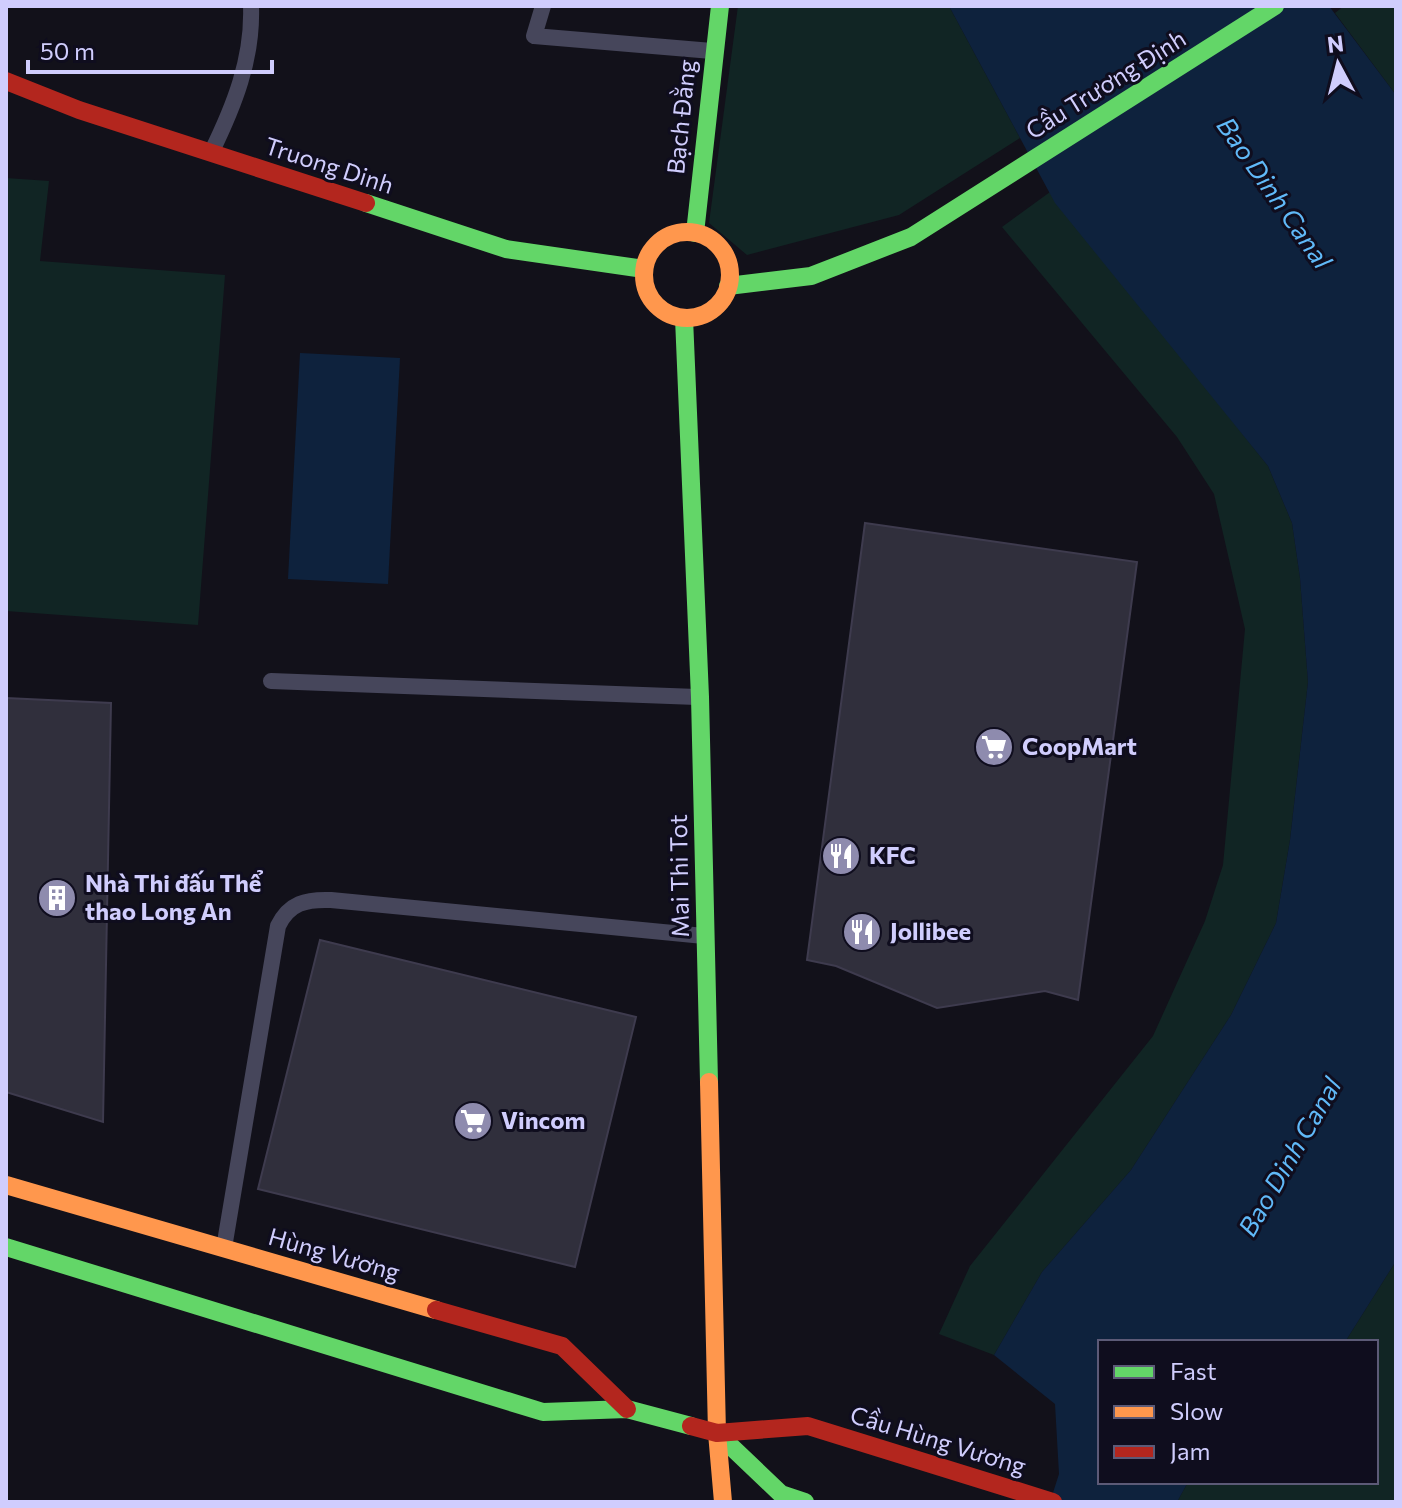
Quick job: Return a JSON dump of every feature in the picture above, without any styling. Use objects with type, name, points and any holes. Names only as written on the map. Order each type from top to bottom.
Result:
[{"type":"street","name":"Bạch Đằng","points":[[695,233],[720,6]]},
{"type":"street","name":"Cầu Trương Định","points":[[728,286],[811,276],[911,237],[1275,6]]},
{"type":"street","name":"Truong Dinh","points":[[6,81],[79,110],[506,249],[644,269]]},
{"type":"street","points":[[695,233],[708,238],[726,258],[728,286],[712,310],[684,318],[658,307],[644,283],[644,269],[648,255],[668,236],[695,233]]},
{"type":"street","name":"Mai Thi Tot","points":[[684,318],[700,697],[717,1433],[723,1502]]},
{"type":"street","name":"Hùng Vương","points":[[6,1185],[562,1346],[627,1409]]},
{"type":"street","name":"Hùng Vương","points":[[6,1247],[543,1412],[627,1409],[717,1433],[808,1426]]},
{"type":"street","name":"Cầu Hùng Vương","points":[[808,1426],[1053,1502]]},
{"type":"street","name":"Hùng Vương","points":[[717,1433],[781,1494],[805,1502]]},
{"type":"lane","points":[[211,153],[238,98],[252,30],[251,6]]},
{"type":"lane","points":[[543,6],[534,36],[713,51]]},
{"type":"lane","points":[[271,681],[700,697]]},
{"type":"lane","points":[[224,1249],[278,926],[290,908],[315,900],[331,900],[705,936]]},
{"type":"green space","points":[[738,6],[949,6],[1020,138],[899,215],[747,255],[709,223]]},
{"type":"green space","points":[[1344,6],[1396,6],[1396,95],[1335,13]]},
{"type":"green space","points":[[6,178],[49,181],[40,261],[225,275],[198,625],[6,611]]},
{"type":"green space","points":[[1050,192],[1268,466],[1292,523],[1300,578],[1308,682],[1290,840],[1276,923],[1231,1015],[1131,1170],[1042,1272],[994,1355],[939,1334],[970,1266],[1153,1036],[1205,921],[1223,865],[1245,629],[1214,494],[1177,437],[1002,227]]},
{"type":"green space","points":[[1396,1261],[1396,1502],[1177,1502],[1187,1484],[1378,1484],[1378,1340],[1346,1340]]},
{"type":"water","name":"Bao Dinh Canal","points":[[949,6],[1329,6],[1396,95],[1396,1261],[1346,1340],[1098,1340],[1098,1484],[1187,1484],[1177,1502],[1050,1502],[1059,1474],[1055,1404],[994,1355],[1042,1272],[1131,1170],[1231,1015],[1276,923],[1290,840],[1308,682],[1300,578],[1292,523],[1268,466],[1055,203]]},
{"type":"water","points":[[300,353],[400,358],[388,584],[288,579]]},
{"type":"building","points":[[865,523],[1137,562],[1078,1000],[1045,991],[937,1008],[836,966],[807,960]]},
{"type":"building","name":"Nhà Thi đấu Thể thao Long An","points":[[6,698],[111,703],[103,1122],[6,1092]]},
{"type":"building","name":"Vincom","points":[[320,940],[636,1017],[575,1267],[258,1189]]},
{"type":"traffic: fast","points":[[695,233],[720,6]]},
{"type":"traffic: fast","points":[[728,286],[811,276],[911,237],[1275,6]]},
{"type":"traffic: fast","points":[[366,203],[506,249],[644,269]]},
{"type":"traffic: fast","points":[[684,318],[700,697],[709,1082]]},
{"type":"traffic: fast","points":[[6,1247],[543,1412],[627,1409],[691,1426]]},
{"type":"traffic: fast","points":[[717,1433],[781,1494],[805,1502]]},
{"type":"traffic: slow","points":[[687,232],[703,236],[717,245],[726,259],[730,275],[726,291],[717,305],[703,314],[687,318],[671,314],[657,305],[648,291],[644,275],[648,259],[657,245],[671,236],[687,232]]},
{"type":"traffic: slow","points":[[709,1082],[717,1433],[723,1502]]},
{"type":"traffic: slow","points":[[6,1185],[436,1310]]},
{"type":"traffic: jam","points":[[6,81],[79,110],[366,203]]},
{"type":"traffic: jam","points":[[436,1310],[562,1346],[627,1409]]},
{"type":"traffic: jam","points":[[691,1426],[717,1433],[808,1426],[1053,1502]]},
{"type":"place","name":"CoopMart","points":[[994,747]]},
{"type":"place","name":"KFC","points":[[841,856]]},
{"type":"place","name":"Nhà Thi đấu Thể thao Long An","points":[[57,898]]},
{"type":"place","name":"Jollibee","points":[[862,932]]},
{"type":"place","name":"Vincom","points":[[473,1121]]}]
